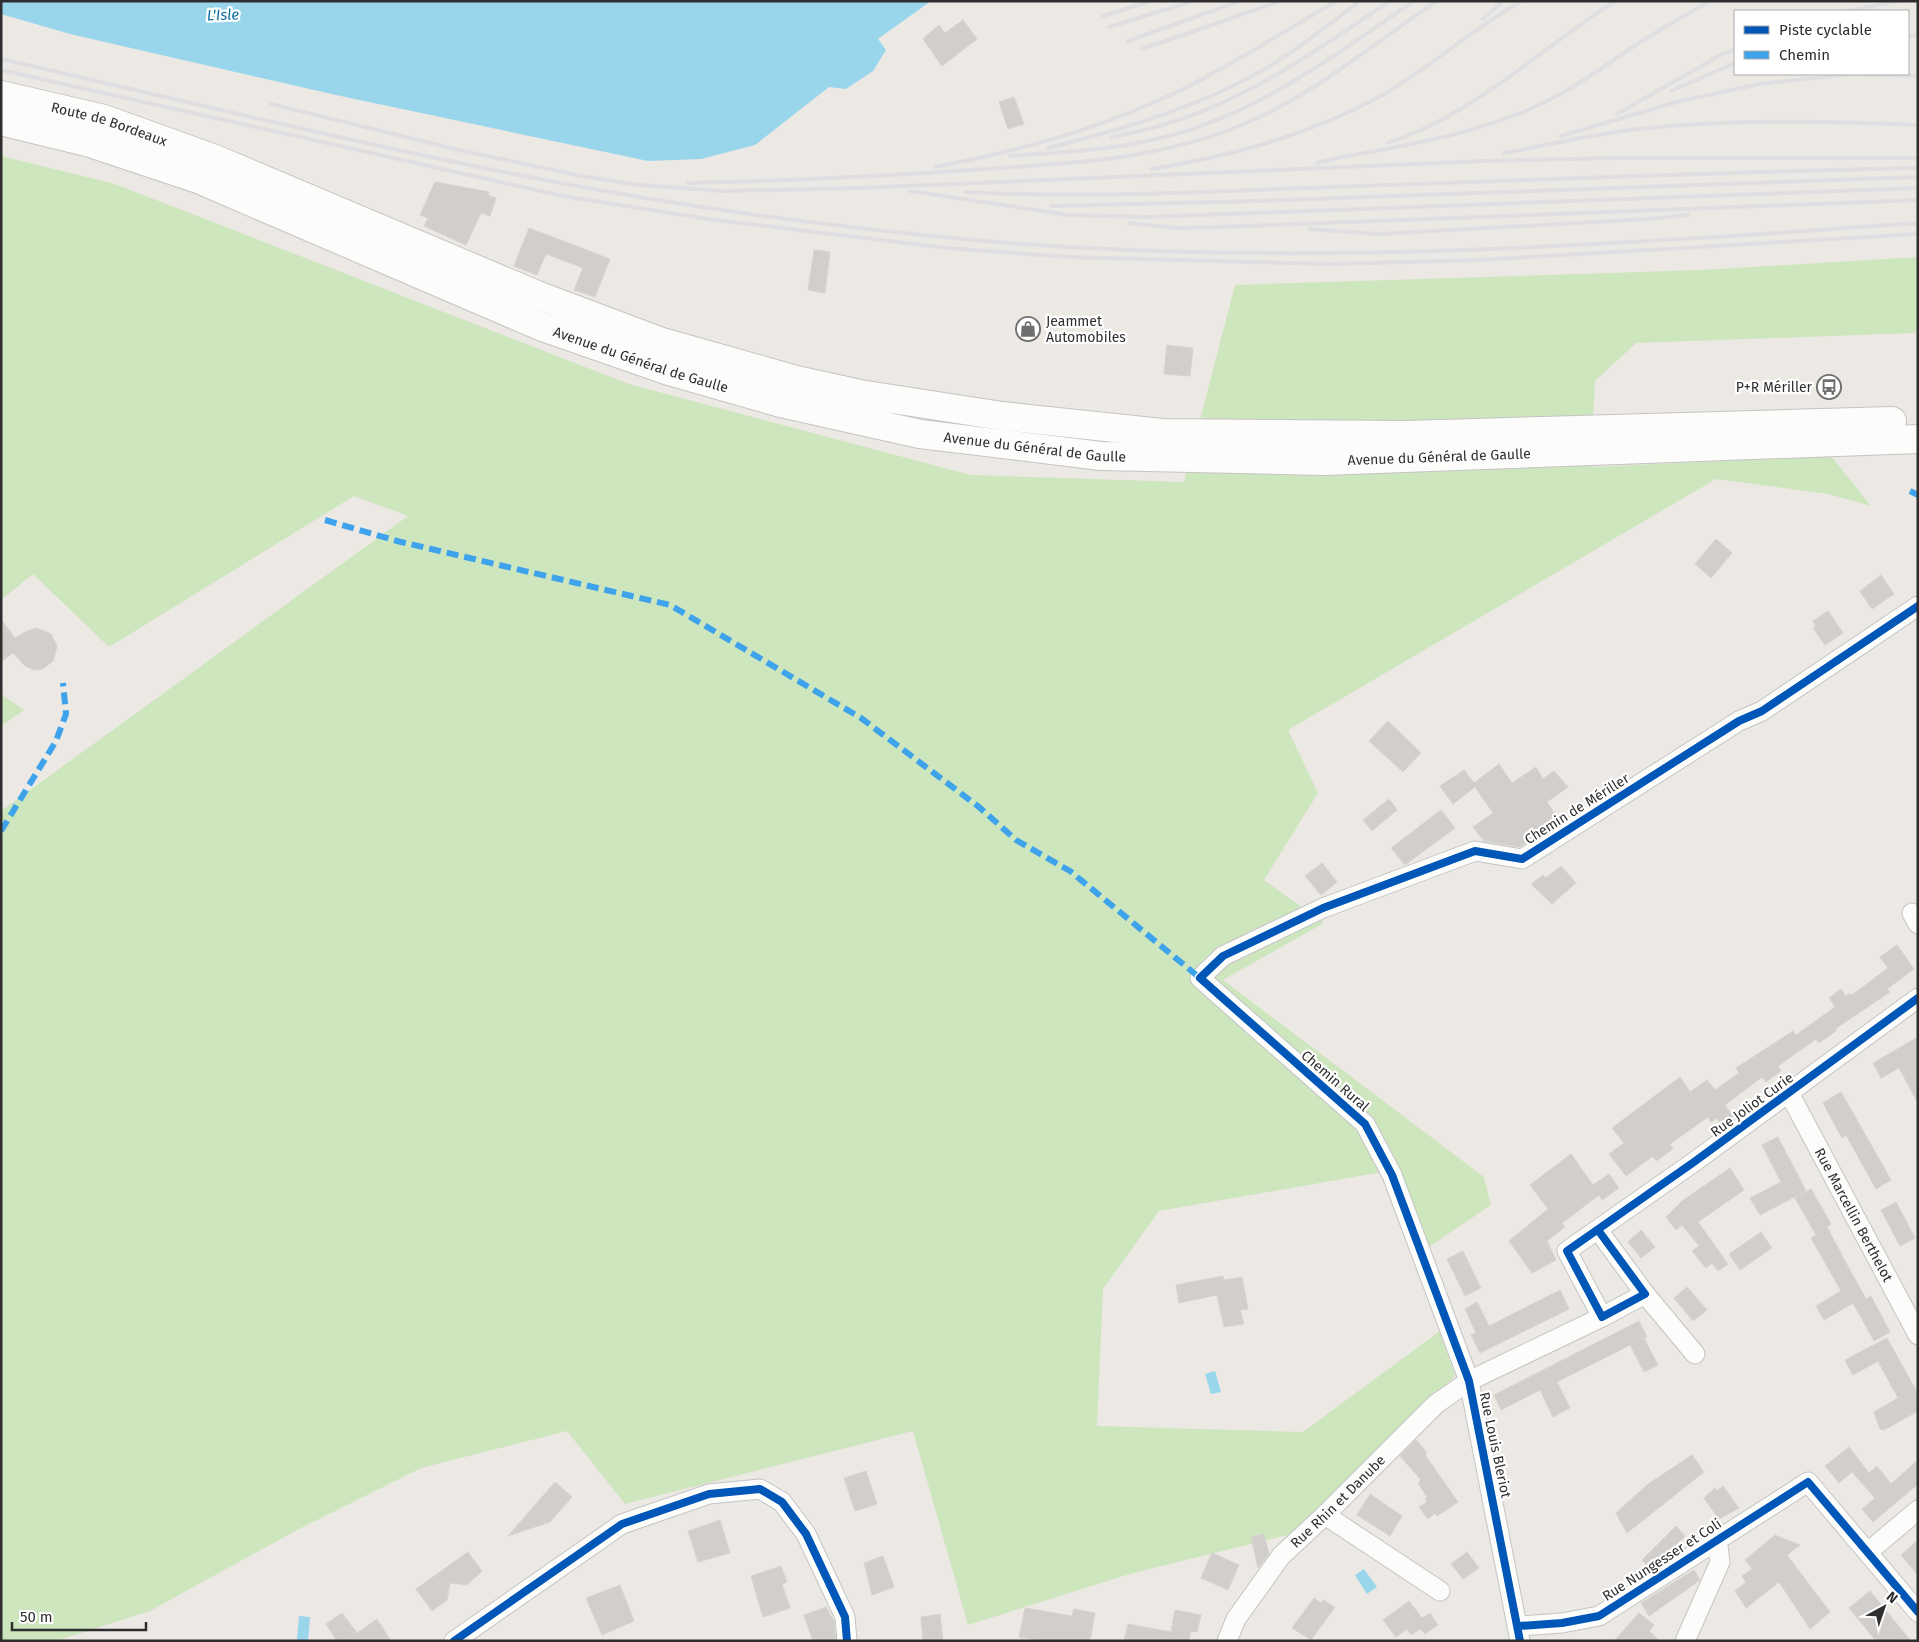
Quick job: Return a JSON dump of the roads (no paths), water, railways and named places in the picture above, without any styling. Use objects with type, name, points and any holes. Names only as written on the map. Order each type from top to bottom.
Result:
[{"type":"main road","name":"Route de Bordeaux","points":[[1,95],[104,119],[216,158]]},
{"type":"main road","name":"Route de Bordeaux","points":[[1,121],[90,142],[198,179]]},
{"type":"main road","name":"Avenue du Général de Gaulle","points":[[216,158],[537,295],[662,342],[796,380],[908,402],[1002,416],[1162,433],[1298,436],[1441,434],[1918,420]]},
{"type":"main road","name":"Avenue du Général de Gaulle","points":[[198,179],[558,333],[669,371],[781,403],[920,434],[1101,456],[1324,461],[1918,439]]},
{"type":"street","name":"Chemin de Mériller","points":[[1200,978],[1223,956],[1323,908],[1475,851],[1522,859],[1739,721],[1762,711],[1918,606]]},
{"type":"street","name":"Chemin Rural","points":[[1200,978],[1365,1124],[1392,1175],[1424,1261]]},
{"type":"street","name":"Rue Joliot Curie","points":[[1602,1317],[1567,1251],[1789,1093],[1918,998]]},
{"type":"street","name":"Rue Marcellin Berthelot","points":[[1789,1093],[1918,1335]]},
{"type":"street","points":[[1598,1230],[1645,1294],[1695,1354]]},
{"type":"street","name":"Rue Louis Bleriot","points":[[1424,1261],[1469,1381],[1520,1633]]},
{"type":"street","points":[[1469,1381],[1602,1317],[1645,1294]]},
{"type":"street","name":"Rue Rhin et Danube","points":[[1227,1641],[1236,1619],[1281,1556],[1325,1515],[1436,1404],[1469,1381]]},
{"type":"street","name":"Rue Nungesser et Coli","points":[[1520,1633],[1599,1616],[1808,1482],[1868,1552]]},
{"type":"street","points":[[454,1641],[622,1524],[709,1494],[760,1489],[782,1502],[806,1534],[845,1617],[847,1641]]},
{"type":"street","points":[[1918,1510],[1868,1552],[1918,1612]]},
{"type":"street","points":[[1325,1515],[1440,1591]]},
{"type":"street","points":[[1685,1641],[1720,1562],[1717,1539]]},
{"type":"water","name":"L'Isle","points":[[1,1],[931,1],[878,39],[886,50],[873,71],[846,89],[829,87],[755,145],[701,159],[648,161],[336,95],[70,34],[1,14]]},
{"type":"water","points":[[1215,1371],[1221,1392],[1211,1394],[1205,1374]]},
{"type":"water","points":[[1364,1569],[1377,1587],[1367,1594],[1355,1575]]},
{"type":"water","points":[[299,1616],[310,1617],[308,1641],[297,1640]]},
{"type":"railway","points":[[1103,16],[1151,1]]},
{"type":"railway","points":[[1109,27],[1193,1]]},
{"type":"railway","points":[[1128,41],[1240,1]]},
{"type":"railway","points":[[1142,49],[1281,1]]},
{"type":"railway","points":[[935,167],[1031,145],[1125,115],[1204,78],[1337,1]]},
{"type":"railway","points":[[1048,148],[1148,120],[1220,92],[1274,63],[1303,44],[1360,1]]},
{"type":"railway","points":[[1111,137],[1188,117],[1224,102],[1292,66],[1390,1]]},
{"type":"railway","points":[[1010,156],[1081,151],[1134,144],[1188,130],[1223,117],[1257,102],[1289,84],[1414,1]]},
{"type":"railway","points":[[687,183],[873,176],[1050,165],[1114,158],[1176,146],[1239,126],[1292,100],[1341,69],[1437,1]]},
{"type":"railway","points":[[1483,19],[1503,1]]},
{"type":"railway","points":[[1151,169],[1182,164],[1268,143],[1296,134],[1351,111],[1397,86],[1485,24],[1522,1]]},
{"type":"railway","points":[[1387,143],[1419,131],[1477,99],[1615,1]]},
{"type":"railway","points":[[1344,157],[1472,130],[1521,113],[1570,89],[1648,37],[1711,1]]},
{"type":"railway","points":[[1854,10],[1899,1]]},
{"type":"railway","points":[[1909,36],[1918,35]]},
{"type":"railway","points":[[1617,114],[1719,56],[1734,49]]},
{"type":"railway","points":[[1,59],[385,147],[631,196],[807,222],[985,241],[1102,249],[1218,253],[1335,253],[1569,245],[1918,223]]},
{"type":"railway","points":[[1671,91],[1734,63]]},
{"type":"railway","points":[[1,70],[563,196],[708,219],[947,248],[1068,257],[1331,264],[1479,260],[1918,234]]},
{"type":"railway","points":[[1561,136],[1680,101],[1760,84],[1842,75]]},
{"type":"railway","points":[[1884,75],[1918,76]]},
{"type":"railway","points":[[271,104],[463,151],[587,177],[639,185],[723,191],[859,188],[1485,161],[1614,158],[1918,158]]},
{"type":"railway","points":[[1504,153],[1604,134],[1673,126],[1743,122],[1918,125]]},
{"type":"railway","points":[[1317,163],[1351,155]]},
{"type":"railway","points":[[966,192],[1058,195],[1150,194],[1918,168]]},
{"type":"railway","points":[[1051,206],[1257,201],[1918,177]]},
{"type":"railway","points":[[910,191],[1069,215],[1148,217],[1918,188]]},
{"type":"railway","points":[[1129,223],[1175,228],[1219,227],[1918,200]]},
{"type":"railway","points":[[1309,229],[1379,234],[1648,219],[1688,215]]},
{"type":"place","name":"Jeammet Automobiles","points":[[1028,329]]},
{"type":"place","name":"P+R Mériller","points":[[1829,387]]}]
